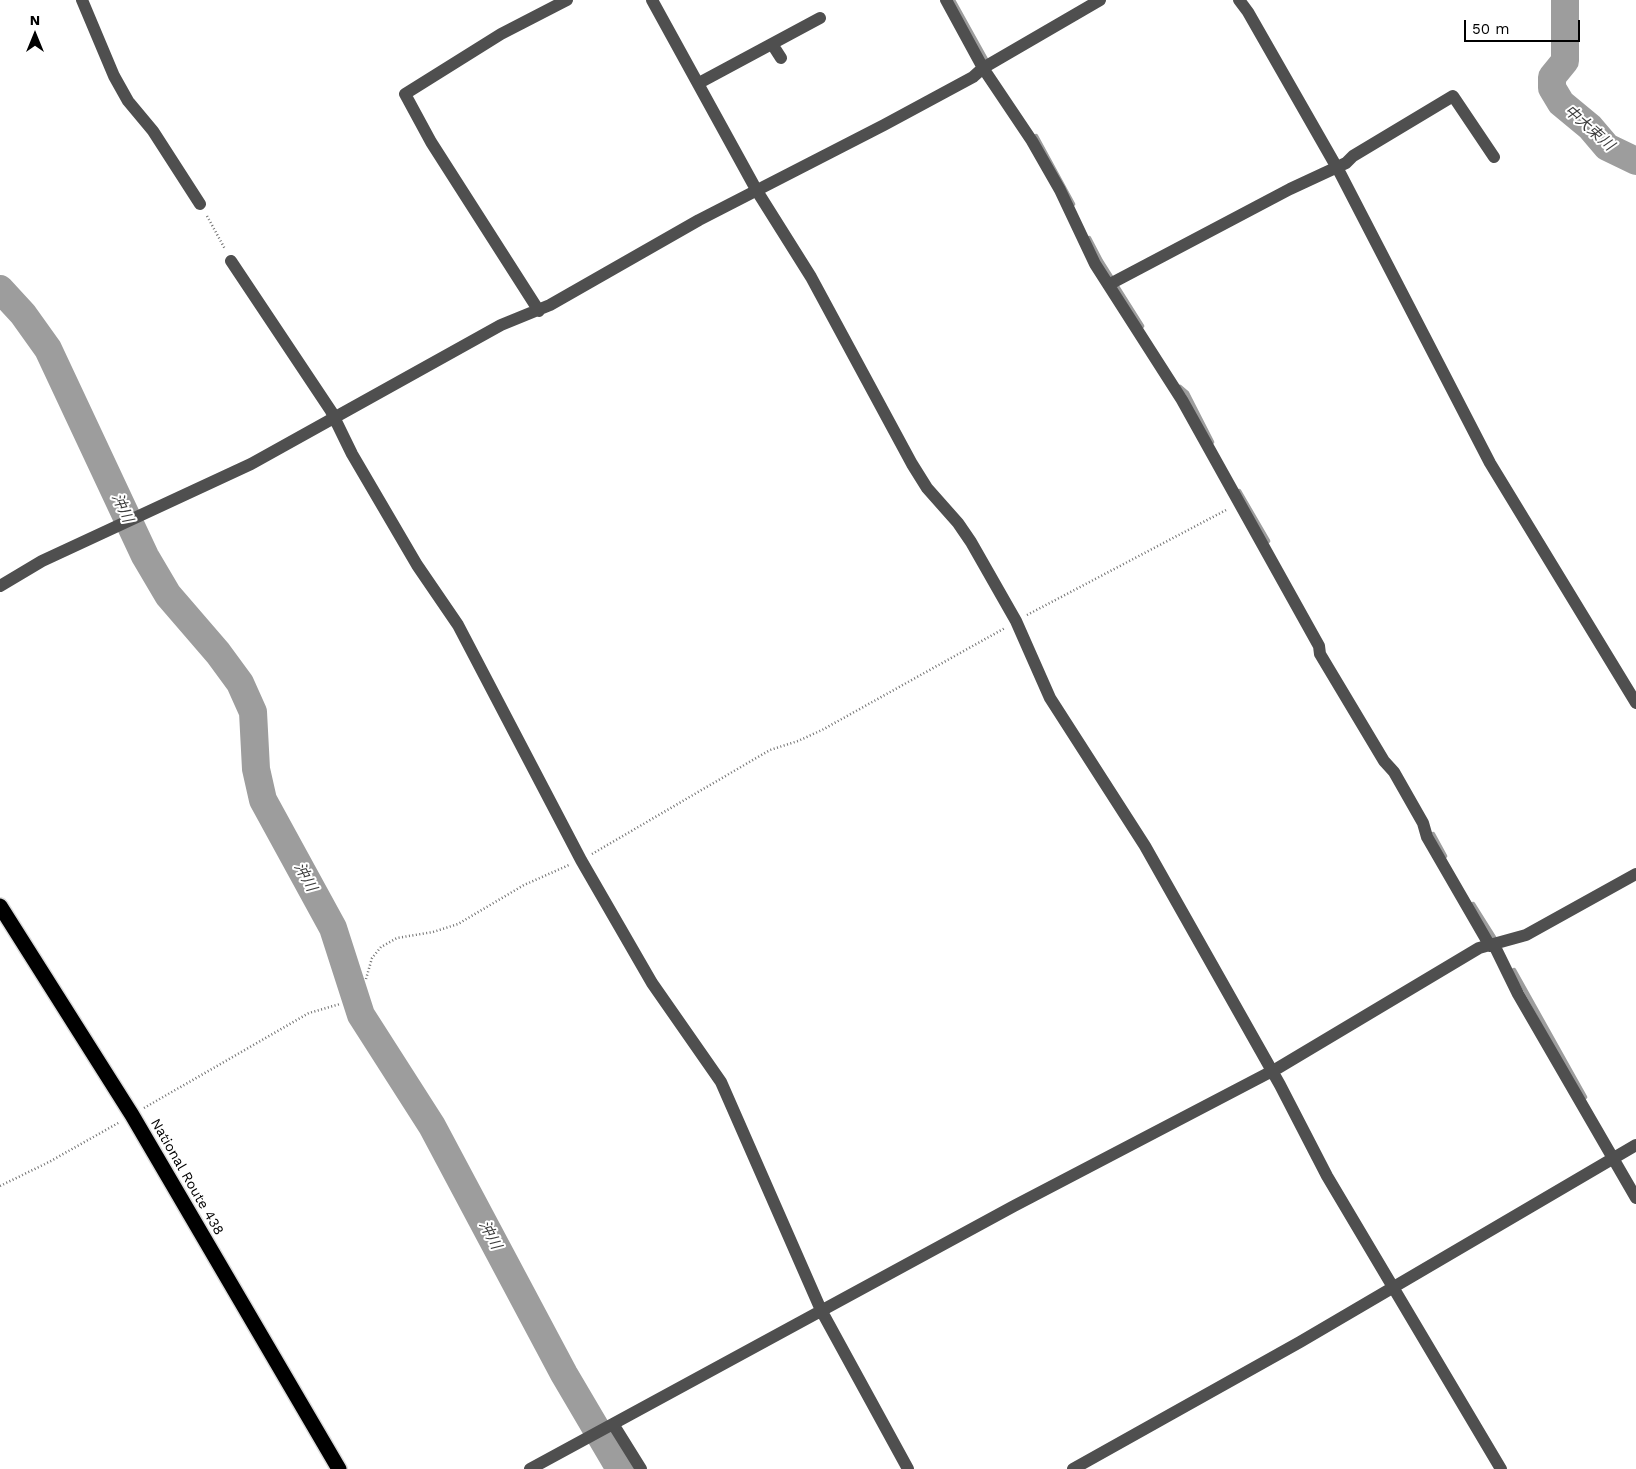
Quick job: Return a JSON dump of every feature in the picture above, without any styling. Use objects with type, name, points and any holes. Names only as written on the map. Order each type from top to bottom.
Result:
[{"type":"highway","name":"National Route 438","points":[[0,908],[132,1115],[340,1469]]},
{"type":"street","points":[[82,0],[114,76],[128,101],[152,131],[200,204]]},
{"type":"street","points":[[539,310],[431,142],[405,94],[501,34],[567,0]]},
{"type":"street","points":[[652,0],[757,191],[811,277],[912,464],[928,488],[958,523],[971,542],[1016,622],[1050,698],[1145,846],[1271,1070],[1327,1176],[1501,1469]]},
{"type":"street","points":[[946,0],[987,64],[1060,190],[1095,264],[1113,283],[1182,400],[1319,646],[1320,654],[1384,761],[1394,772],[1423,823],[1427,837],[1492,946],[1518,994],[1616,1156],[1636,1198]]},
{"type":"street","points":[[0,586],[42,561],[251,464],[500,325],[539,310],[699,220],[973,77],[987,64],[1100,0]]},
{"type":"street","points":[[1239,0],[1248,12],[1336,167],[1490,463],[1636,703]]},
{"type":"street","points":[[699,83],[820,18]]},
{"type":"street","points":[[772,44],[781,58]]},
{"type":"street","points":[[1113,283],[1290,188],[1336,167],[1453,96],[1494,157]]},
{"type":"street","points":[[231,261],[333,418],[417,565],[458,625],[580,860],[652,983],[721,1082],[821,1310],[908,1469]]},
{"type":"street","points":[[530,1469],[821,1310],[1271,1070],[1479,948],[1492,946],[1526,935],[1636,874]]},
{"type":"street","points":[[1073,1469],[1300,1342],[1392,1286],[1636,1145]]},
{"type":"street","points":[[610,1426],[641,1469]]},
{"type":"path","points":[[200,204],[231,261]]},
{"type":"path","points":[[366,979],[372,958],[381,947],[397,938],[433,932],[458,924],[537,879],[580,860],[736,768],[770,750],[798,742],[822,730],[1016,622],[1239,503]]},
{"type":"path","points":[[0,1186],[50,1162],[309,1013],[340,1004]]},
{"type":"waterway","points":[[953,0],[988,63]]},
{"type":"waterway","name":"中大束川","points":[[1565,0],[1565,61],[1552,77],[1552,88],[1561,103],[1590,127],[1607,147],[1636,161]]},
{"type":"waterway","points":[[1036,136],[1073,204]]},
{"type":"waterway","points":[[1089,238],[1101,261],[1142,326]]},
{"type":"waterway","name":"沖川","points":[[0,289],[23,314],[48,349],[145,556],[168,595],[218,653],[240,683],[253,712],[256,769],[263,800],[333,928],[361,1015],[432,1126],[564,1374],[620,1469]]},
{"type":"waterway","points":[[1180,387],[1187,393],[1212,442]]},
{"type":"waterway","points":[[1239,491],[1268,541]]},
{"type":"waterway","points":[[1433,834],[1445,856]]},
{"type":"waterway","points":[[1473,904],[1495,939]]},
{"type":"waterway","points":[[1514,970],[1585,1097]]}]
